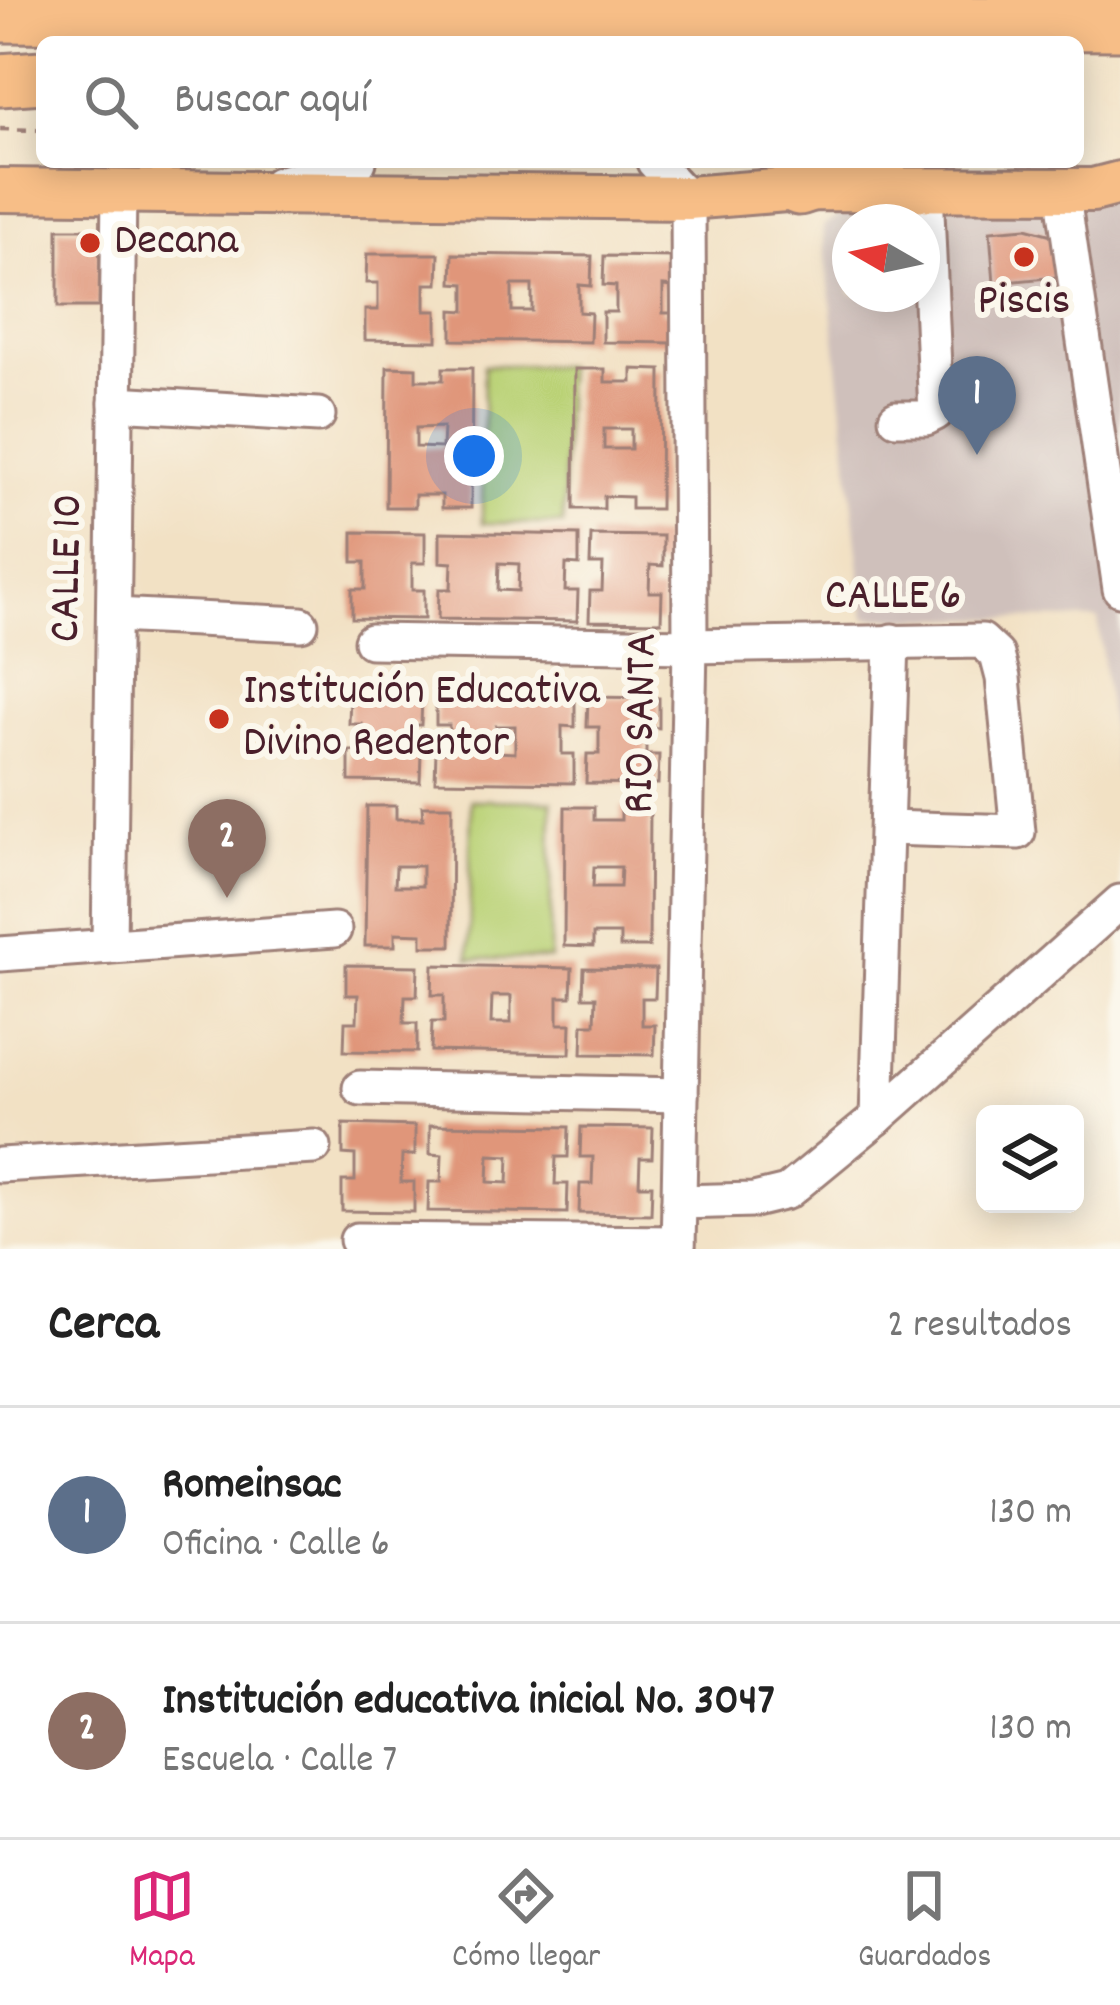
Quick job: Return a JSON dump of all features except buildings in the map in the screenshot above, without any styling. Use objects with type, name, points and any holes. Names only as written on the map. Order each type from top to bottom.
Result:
[{"type":"highway","points":[[0,16],[1120,27]]},
{"type":"highway","points":[[403,36],[504,20]]},
{"type":"highway","points":[[1084,46],[1120,27]]},
{"type":"highway","points":[[0,80],[36,77]]},
{"type":"highway","points":[[799,189],[862,168]]},
{"type":"main road","points":[[0,190],[688,198],[799,189],[1099,189]]},
{"type":"street","points":[[247,193],[337,168]]},
{"type":"street","points":[[660,168],[688,198]]},
{"type":"street","points":[[896,418],[926,418],[936,412],[926,189]]},
{"type":"street","points":[[1099,189],[1120,589]]},
{"type":"street","name":"CALLE 10","points":[[109,946],[119,191]]},
{"type":"street","name":"RIO SANTA","points":[[679,1246],[690,646],[688,198]]},
{"type":"street","points":[[116,403],[318,415]]},
{"type":"street","points":[[114,615],[301,624]]},
{"type":"street","name":"CALLE 6","points":[[371,640],[690,646],[982,641],[997,655],[1004,678],[1018,832],[886,828]]},
{"type":"street","points":[[878,1118],[892,641]]},
{"type":"street","points":[[679,1202],[754,1200],[787,1192],[878,1118],[1120,902]]},
{"type":"street","points":[[0,954],[334,930]]},
{"type":"street","points":[[360,1088],[681,1095]]},
{"type":"street","points":[[0,1165],[314,1147]]},
{"type":"street","points":[[357,1240],[679,1246]]},
{"type":"path","points":[[0,129],[36,130]]},
{"type":"shaded area","points":[[1120,161],[1120,814],[1098,619],[865,618],[832,312],[940,312],[940,204],[859,204],[912,171],[1084,168],[1084,163]]},
{"type":"shaded area","points":[[832,220],[832,310],[823,226]]},
{"type":"green space","points":[[484,365],[565,366],[563,524],[482,523]]},
{"type":"green space","points":[[471,800],[552,801],[550,959],[469,959]]},
{"type":"place","name":"Decana","points":[[90,243]]},
{"type":"place","name":"Piscis","points":[[1024,257]]},
{"type":"place","name":"Romeinsac","points":[[977,455]]},
{"type":"place","name":"Institución Educativa Divino Redentor","points":[[219,719]]},
{"type":"place","name":"Institución educativa inicial No. 3047","points":[[227,898]]}]
